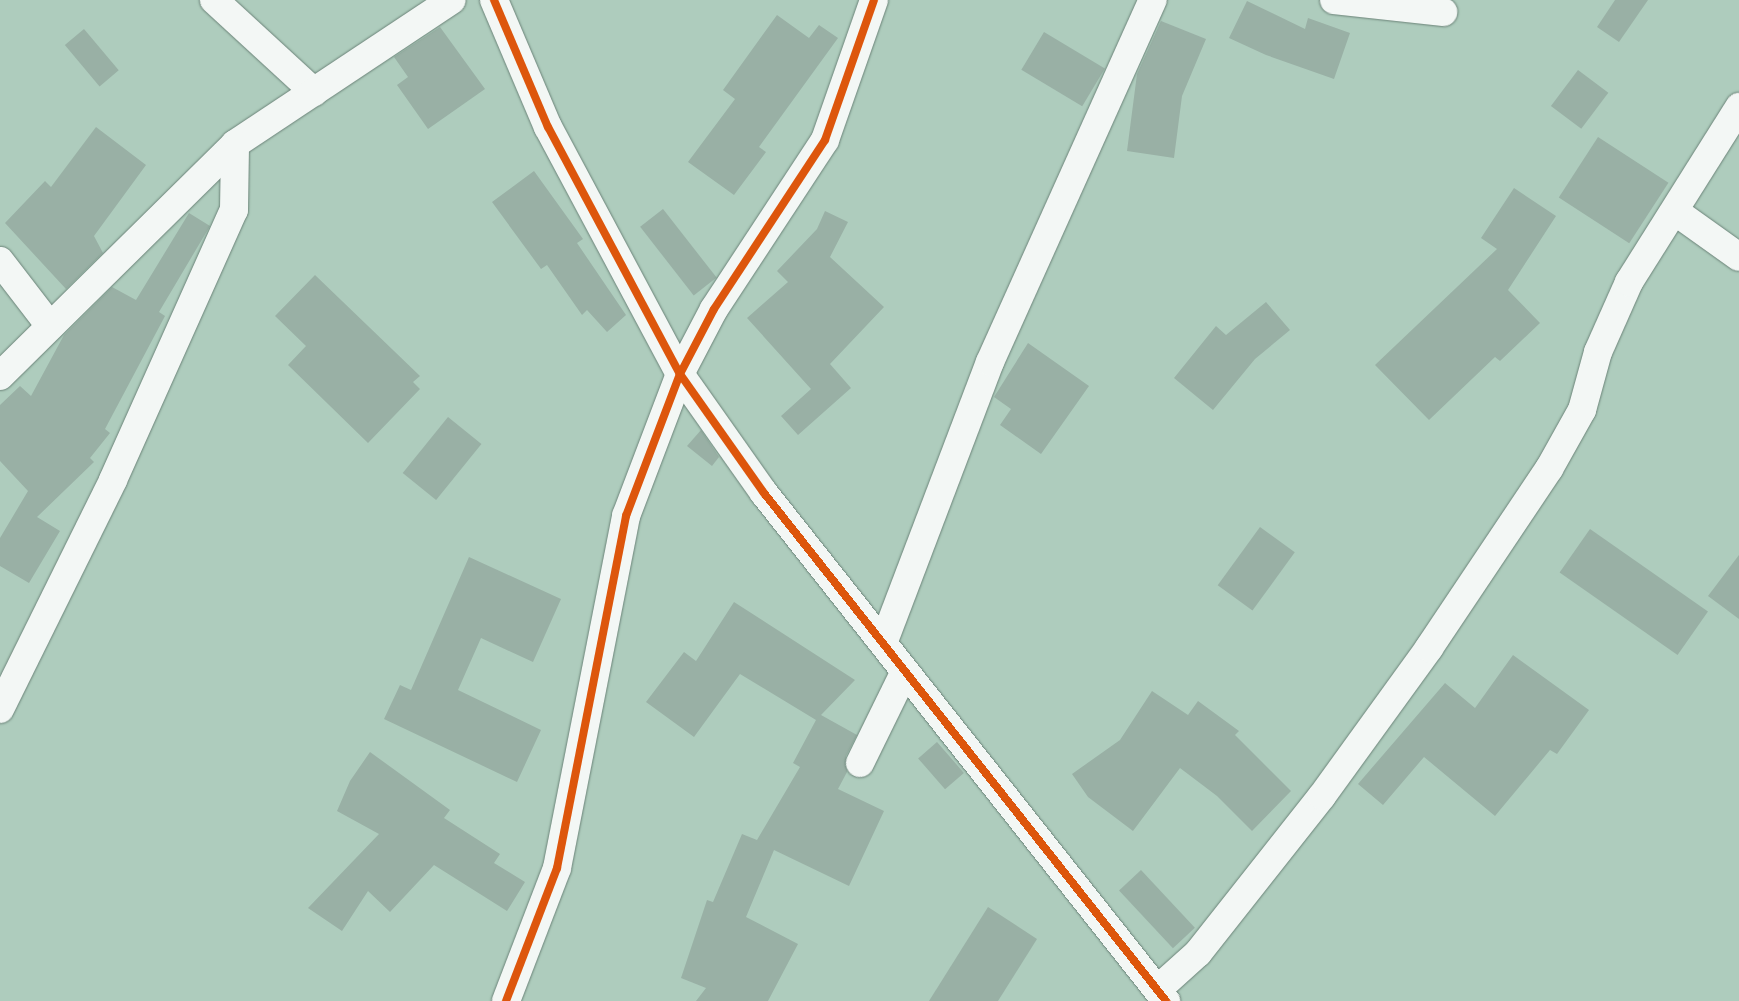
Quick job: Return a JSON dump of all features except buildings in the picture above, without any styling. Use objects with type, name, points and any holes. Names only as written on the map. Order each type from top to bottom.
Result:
[{"type":"street","points":[[214,0],[314,92]]},
{"type":"street","points":[[0,376],[235,144],[452,0]]},
{"type":"street","points":[[494,0],[548,126],[680,374],[764,493],[884,641],[904,673],[1162,995],[1198,953],[1322,796],[1429,648],[1544,477],[1582,410],[1598,352],[1629,282],[1676,212],[1739,107]]},
{"type":"street","points":[[506,1001],[557,868],[626,516],[680,374],[714,309],[825,140],[874,0]]},
{"type":"street","points":[[884,641],[990,362],[1153,0]]},
{"type":"street","points":[[1334,0],[1443,12]]},
{"type":"street","points":[[0,709],[113,480],[234,210],[235,144]]},
{"type":"street","points":[[1676,212],[1739,258]]},
{"type":"street","points":[[0,261],[50,326]]},
{"type":"street","points":[[860,763],[904,673]]},
{"type":"cycle path","points":[[494,0],[548,127],[680,374],[764,493],[1166,1001]]},
{"type":"cycle path","points":[[506,1001],[557,868],[626,516],[680,374],[714,309],[825,140],[874,0]]}]
